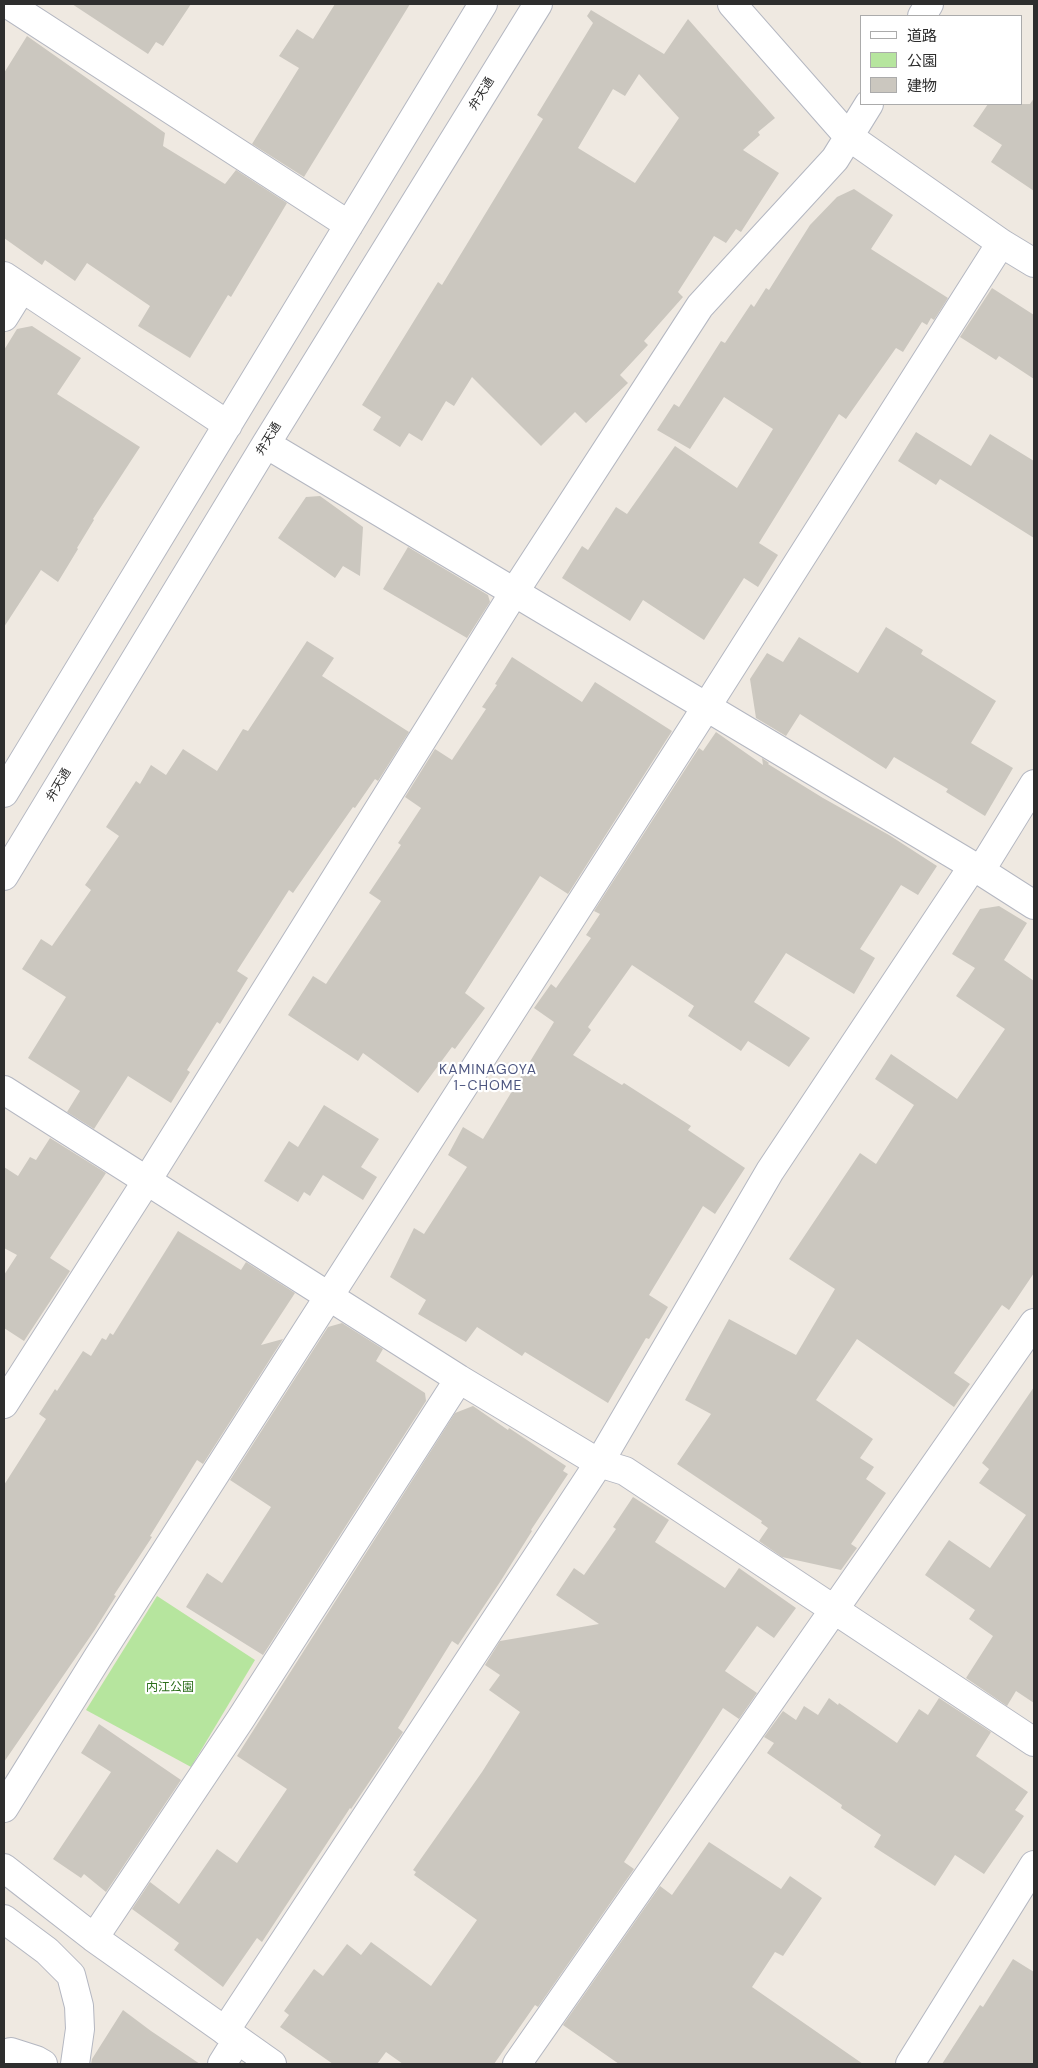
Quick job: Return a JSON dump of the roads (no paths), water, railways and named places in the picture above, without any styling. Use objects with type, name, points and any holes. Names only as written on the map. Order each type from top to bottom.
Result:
[{"type":"street","points":[[4,793],[483,4]]},
{"type":"street","name":"弁天通","points":[[4,876],[266,444],[538,4]]},
{"type":"street","points":[[732,4],[848,136],[1001,244],[1034,264]]},
{"type":"street","points":[[923,15],[929,4]]},
{"type":"street","points":[[24,8],[349,225]]},
{"type":"street","points":[[4,1404],[146,1182],[515,591],[700,306],[835,159],[867,105]]},
{"type":"street","points":[[4,1808],[328,1296],[1001,244]]},
{"type":"street","points":[[4,317],[13,282],[228,425]]},
{"type":"street","points":[[266,444],[977,868],[1034,905]]},
{"type":"street","points":[[222,2064],[231,2036],[599,1463],[770,1172],[1034,784]]},
{"type":"street","points":[[4,1090],[146,1182],[459,1379],[599,1463],[625,1471],[1034,1742]]},
{"type":"street","points":[[517,2064],[1034,1323]]},
{"type":"street","points":[[94,1938],[240,1720],[459,1379]]},
{"type":"street","points":[[910,2064],[1034,1865]]},
{"type":"street","points":[[4,1868],[94,1938],[272,2064]]},
{"type":"street","points":[[4,1920],[47,1951],[71,1976],[79,2006],[80,2029],[75,2064]]},
{"type":"street","points":[[4,2054],[11,2052],[43,2064]]},
{"type":"district","name":"KAMINAGOYA 1-CHOME","points":[[488,1078]]},
{"type":"park label","name":"内江公園","points":[[170,1688]]}]
